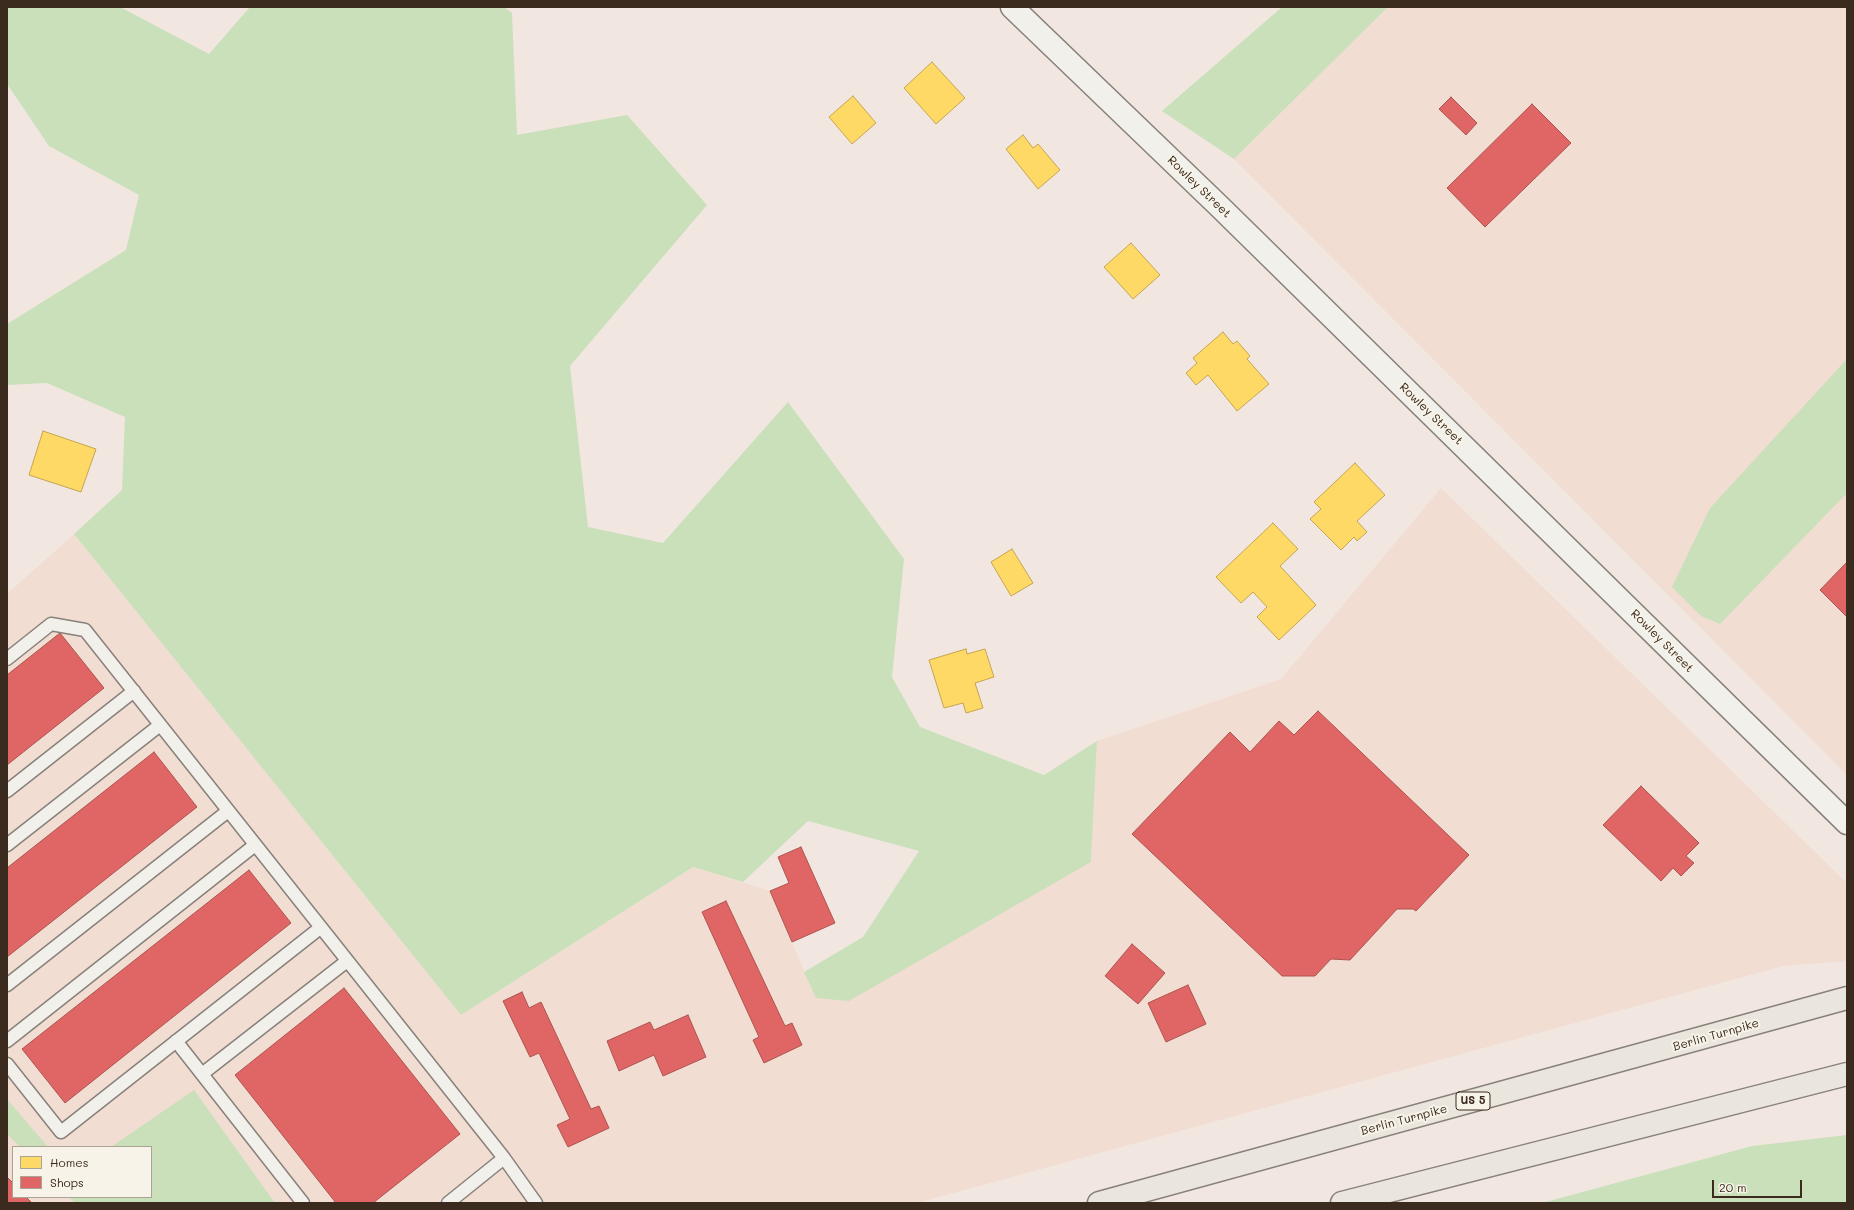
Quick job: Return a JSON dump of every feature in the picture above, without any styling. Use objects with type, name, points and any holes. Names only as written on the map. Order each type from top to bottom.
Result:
[{"type":"highway","name":"Berlin Turnpike","points":[[1099,1203],[1847,998]]},
{"type":"highway","points":[[1342,1203],[1847,1074]]},
{"type":"street","name":"Rowley Street","points":[[1012,7],[1220,207],[1847,823]]},
{"type":"lane","points":[[7,659],[51,624],[85,630],[504,1158],[536,1203]]},
{"type":"lane","points":[[7,791],[134,691]]},
{"type":"lane","points":[[7,845],[160,725]]},
{"type":"lane","points":[[7,985],[228,811]]},
{"type":"lane","points":[[7,1040],[255,845]]},
{"type":"lane","points":[[7,1064],[61,1132],[320,928]]},
{"type":"lane","points":[[202,1074],[347,961]]},
{"type":"lane","points":[[176,1041],[303,1203]]},
{"type":"lane","points":[[448,1203],[504,1158]]},
{"type":"shaded area","points":[[1388,7],[1847,7],[1847,775],[1234,159]]},
{"type":"shaded area","points":[[1441,488],[1847,883],[1847,961],[1783,966],[917,1203],[7,1203],[7,594],[74,534],[461,1015],[693,867],[770,891],[816,998],[1091,862],[1097,741],[1281,679]]},
{"type":"green space","points":[[7,7],[120,7],[209,54],[250,7],[504,7],[512,13],[517,135],[627,115],[707,205],[570,366],[588,527],[663,543],[788,402],[904,559],[892,677],[920,727],[1044,775],[1097,741],[1091,862],[849,1001],[816,998],[804,972],[863,937],[919,851],[808,821],[743,882],[693,867],[461,1015],[74,534],[122,490],[125,417],[47,383],[7,385],[7,324],[126,250],[139,195],[49,146],[7,84]]},
{"type":"green space","points":[[1282,7],[1388,7],[1234,159],[1162,111]]},
{"type":"green space","points":[[1847,359],[1847,493],[1720,624],[1701,616],[1672,587],[1710,508]]},
{"type":"green space","points":[[194,1090],[275,1203],[75,1203],[70,1198],[152,1198],[152,1146],[112,1146]]},
{"type":"green space","points":[[7,1099],[47,1146],[19,1146],[7,1134]]},
{"type":"green space","points":[[1847,1135],[1847,1203],[1542,1203],[1752,1146]]},
{"type":"building: Homes","points":[[932,62],[965,98],[936,124],[904,88]]},
{"type":"building: Homes","points":[[853,96],[876,123],[852,144],[829,117]]},
{"type":"building: Homes","points":[[1023,135],[1033,148],[1038,144],[1060,170],[1038,189],[1006,149]]},
{"type":"building: Homes","points":[[1131,243],[1160,275],[1133,299],[1104,267]]},
{"type":"building: Homes","points":[[1223,332],[1233,344],[1237,341],[1250,356],[1247,359],[1269,384],[1237,411],[1208,375],[1196,385],[1186,373],[1197,363],[1193,358]]},
{"type":"building: Homes","points":[[43,431],[96,449],[81,492],[29,475]]},
{"type":"building: Homes","points":[[1355,463],[1385,495],[1357,521],[1367,532],[1357,541],[1354,537],[1341,550],[1310,519],[1321,509],[1314,502]]},
{"type":"building: Homes","points":[[1273,523],[1298,549],[1280,566],[1316,605],[1279,640],[1257,617],[1267,607],[1253,592],[1241,603],[1216,577]]},
{"type":"building: Homes","points":[[1012,549],[1033,583],[1011,596],[991,562]]},
{"type":"building: Homes","points":[[966,649],[967,654],[985,649],[994,677],[975,683],[983,708],[966,713],[963,703],[944,708],[929,660]]},
{"type":"building: Shops","points":[[1451,97],[1477,123],[1466,135],[1439,109]]},
{"type":"building: Shops","points":[[1532,104],[1571,143],[1485,227],[1447,188]]},
{"type":"building: Shops","points":[[1847,562],[1847,617],[1820,590]]},
{"type":"building: Shops","points":[[60,633],[104,688],[7,765],[7,675]]},
{"type":"building: Shops","points":[[1318,711],[1469,855],[1416,911],[1413,909],[1397,909],[1350,960],[1331,959],[1315,976],[1282,976],[1132,834],[1230,732],[1250,752],[1279,721],[1294,735]]},
{"type":"building: Shops","points":[[154,752],[197,807],[7,957],[7,868]]},
{"type":"building: Shops","points":[[1641,786],[1699,843],[1686,856],[1694,863],[1681,876],[1673,868],[1661,881],[1603,825]]},
{"type":"building: Shops","points":[[801,847],[835,923],[792,942],[770,891],[789,883],[778,857]]},
{"type":"building: Shops","points":[[249,870],[291,923],[65,1103],[22,1049]]},
{"type":"building: Shops","points":[[726,901],[785,1026],[792,1023],[802,1045],[764,1063],[753,1040],[759,1037],[702,912]]},
{"type":"building: Shops","points":[[1132,944],[1165,973],[1138,1004],[1105,976]]},
{"type":"building: Shops","points":[[1188,985],[1206,1024],[1166,1042],[1148,1003]]},
{"type":"building: Shops","points":[[344,988],[460,1134],[373,1203],[336,1203],[235,1075]]},
{"type":"building: Shops","points":[[522,992],[529,1008],[541,1002],[591,1109],[599,1106],[609,1128],[568,1147],[557,1125],[570,1119],[539,1053],[530,1057],[503,1001]]},
{"type":"building: Shops","points":[[688,1015],[706,1057],[663,1076],[654,1055],[619,1071],[607,1041],[650,1022],[654,1030]]},
{"type":"building: Shops","points":[[7,1177],[12,1182],[12,1198],[27,1198],[32,1203],[7,1203]]}]
